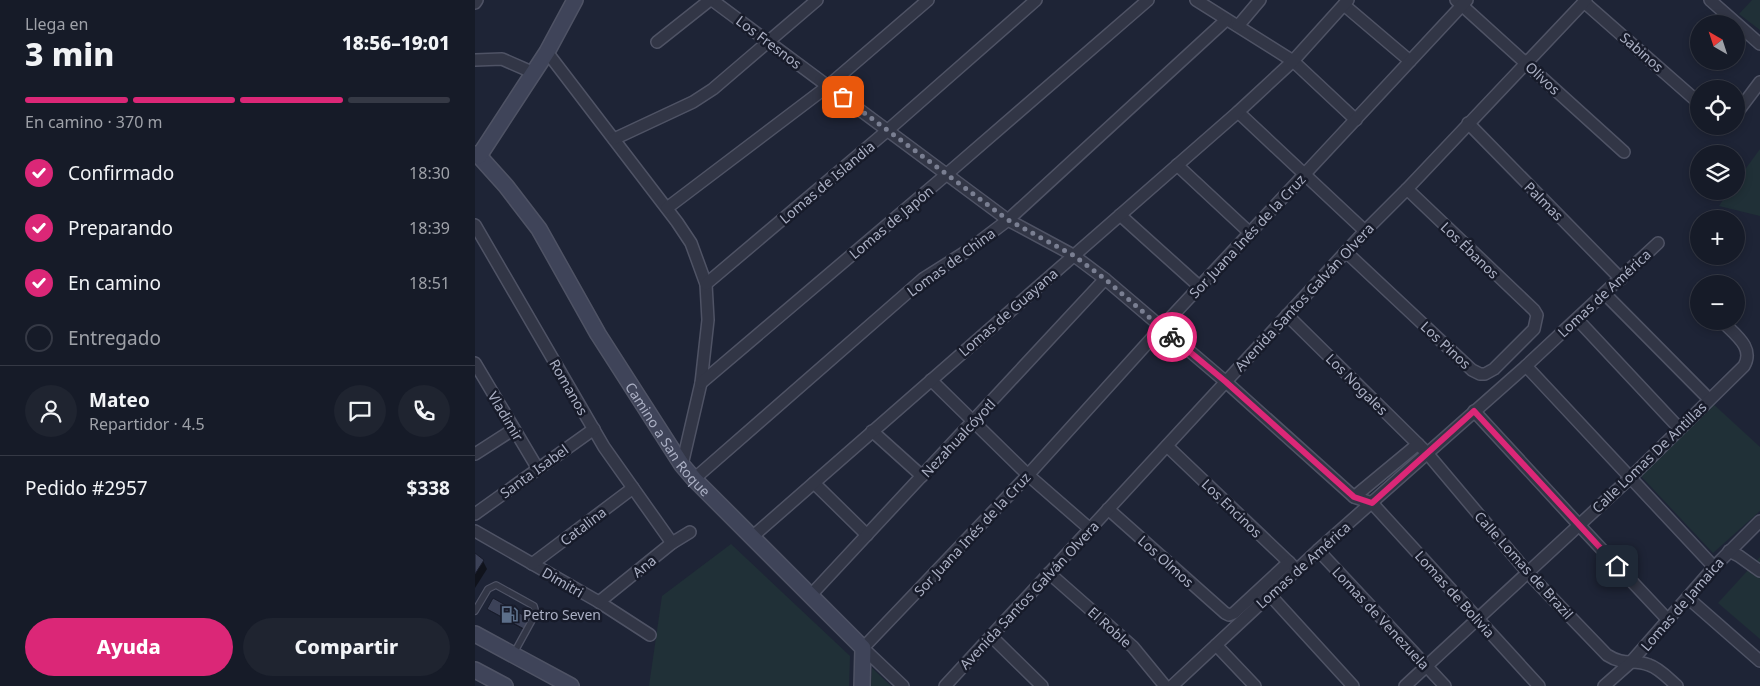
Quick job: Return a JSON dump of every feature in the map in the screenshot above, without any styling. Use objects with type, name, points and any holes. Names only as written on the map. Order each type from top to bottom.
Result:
[{"type":"street","points":[[477,155],[547,52],[575,0]]},
{"type":"street","points":[[657,42],[711,0]]},
{"type":"street","name":"Los Fresnos","points":[[711,0],[1008,220],[1073,255],[1105,279],[1226,382],[1354,497],[1372,503]]},
{"type":"street","points":[[614,139],[693,102],[713,89],[817,0]]},
{"type":"street","points":[[667,208],[828,86],[927,0]]},
{"type":"street","name":"Lomas de Islandia","points":[[706,284],[888,130],[1036,0]]},
{"type":"street","name":"Lomas de Japón","points":[[701,383],[1148,0]]},
{"type":"street","points":[[1196,0],[1293,61],[1356,120]]},
{"type":"street","points":[[1238,26],[1260,0]]},
{"type":"street","points":[[1710,0],[1760,44]]},
{"type":"street","name":"Avenida Santos Galván Olvera","points":[[945,686],[1365,231],[1407,190],[1468,123],[1585,1]]},
{"type":"street","name":"Sabinos","points":[[1585,1],[1690,95]]},
{"type":"street","points":[[1346,2],[1410,61]]},
{"type":"street","name":"Lomas de Guayana","points":[[752,537],[1238,112],[1293,61],[1346,2]]},
{"type":"street","name":"Olivos","points":[[1462,2],[1624,152]]},
{"type":"street","name":"Sor Juana Inés de la Cruz","points":[[863,648],[1028,475],[1161,328],[1356,120],[1462,2]]},
{"type":"street","name":"Lomas de China","points":[[694,479],[923,279],[967,251],[1008,220],[1226,20]]},
{"type":"street","points":[[547,52],[667,208],[691,243],[706,284],[708,320],[701,383],[682,465]]},
{"type":"street","points":[[475,60],[502,58],[533,73]]},
{"type":"street","points":[[1745,102],[1760,82]]},
{"type":"street","points":[[1238,112],[1365,231]]},
{"type":"street","name":"Palmas","points":[[1468,123],[1621,279]]},
{"type":"street","name":"Camino a San Roque","points":[[477,155],[506,186],[539,229],[598,334],[682,465],[810,596],[903,686]]},
{"type":"street","points":[[1177,165],[1250,233]]},
{"type":"street","name":"Los Ébanos","points":[[1407,190],[1534,310]]},
{"type":"street","points":[[1120,215],[1200,287]]},
{"type":"street","name":"Romanos","points":[[475,226],[604,447],[672,543]]},
{"type":"street","name":"Lomas de América","points":[[1172,686],[1270,595],[1293,566],[1318,550],[1372,503],[1577,320],[1657,243]]},
{"type":"street","name":"Los Pinos","points":[[1346,252],[1472,370],[1480,374],[1485,374],[1494,369],[1533,328],[1537,315],[1534,310]]},
{"type":"street","name":"Nezahualcóyotl","points":[[810,596],[1105,279]]},
{"type":"street","points":[[1605,294],[1709,399]]},
{"type":"street","name":"Los Nogales","points":[[1287,315],[1427,453]]},
{"type":"street","points":[[1577,320],[1679,428]]},
{"type":"street","name":"Calle Lomas De Antillas","points":[[1405,686],[1630,478],[1744,366],[1748,356],[1745,345],[1731,330]]},
{"type":"street","points":[[1526,366],[1714,567]]},
{"type":"street","name":"Vladimir","points":[[476,369],[538,469]]},
{"type":"street","points":[[931,380],[1028,475],[1090,529]]},
{"type":"street","points":[[1474,411],[1668,620]]},
{"type":"street","points":[[475,454],[514,429]]},
{"type":"street","name":"Santa Isabel","points":[[475,514],[594,429]]},
{"type":"street","points":[[873,431],[922,476]]},
{"type":"street","points":[[1354,497],[1418,444]]},
{"type":"street","name":"Los Encinos","points":[[1167,446],[1293,566]]},
{"type":"street","name":"Calle Lomas de Brazil","points":[[1427,453],[1528,573],[1607,655],[1615,660],[1648,664],[1677,686]]},
{"type":"street","points":[[813,483],[867,535]]},
{"type":"street","name":"Catalina","points":[[532,564],[633,488]]},
{"type":"street","name":"Lomas de Bolivia","points":[[1372,503],[1539,686]]},
{"type":"street","name":"Los Olmos","points":[[1108,509],[1225,614],[1234,613],[1293,566]]},
{"type":"street","name":"Lomas de Jamaica","points":[[1604,686],[1630,663],[1729,550],[1760,521]]},
{"type":"street","name":"Dimitri","points":[[475,531],[599,602],[650,635]]},
{"type":"street","name":"Ana","points":[[599,602],[672,543],[690,532]]},
{"type":"street","name":"Lomas de Venezuela","points":[[1318,550],[1445,686]]},
{"type":"street","points":[[1729,550],[1760,571]]},
{"type":"street","name":"El Roble","points":[[1049,573],[1133,647],[1165,686]]},
{"type":"street","points":[[1270,595],[1353,686]]},
{"type":"street","points":[[1688,598],[1760,661]]},
{"type":"street","points":[[475,634],[571,686]]},
{"type":"street","points":[[991,636],[1042,686]]},
{"type":"street","points":[[1216,645],[1255,686]]},
{"type":"street","points":[[862,686],[863,648]]},
{"type":"street","points":[[475,670],[505,686]]},
{"type":"lane","points":[[475,611],[488,589],[496,585],[535,606],[536,613],[513,654]]},
{"type":"shaded area","points":[[1752,0],[1760,0],[1760,30],[1745,19],[1745,15],[1739,14]]},
{"type":"shaded area","points":[[1760,149],[1760,216],[1745,212],[1745,210],[1719,206],[1723,200],[1745,200],[1745,170]]},
{"type":"shaded area","points":[[1711,402],[1760,447],[1760,511],[1713,553],[1639,474]]},
{"type":"shaded area","points":[[731,544],[850,656],[849,686],[649,686],[662,596]]},
{"type":"shaded area","points":[[1760,557],[1760,639],[1718,603]]},
{"type":"shaded area","points":[[872,668],[891,686],[871,686]]},
{"type":"building","points":[[475,553],[484,560],[475,574]]},
{"type":"building","name":"Petro Seven","points":[[493,598],[530,619],[524,629],[487,609]]},
{"type":"way so far","points":[[843,97],[1008,220],[1073,255],[1105,279],[1172,337]]},
{"type":"place","name":"Petro Seven","points":[[509,614]]},
{"type":"route","points":[[1172,337],[1226,382],[1354,497],[1372,503],[1474,411],[1617,566]]}]
